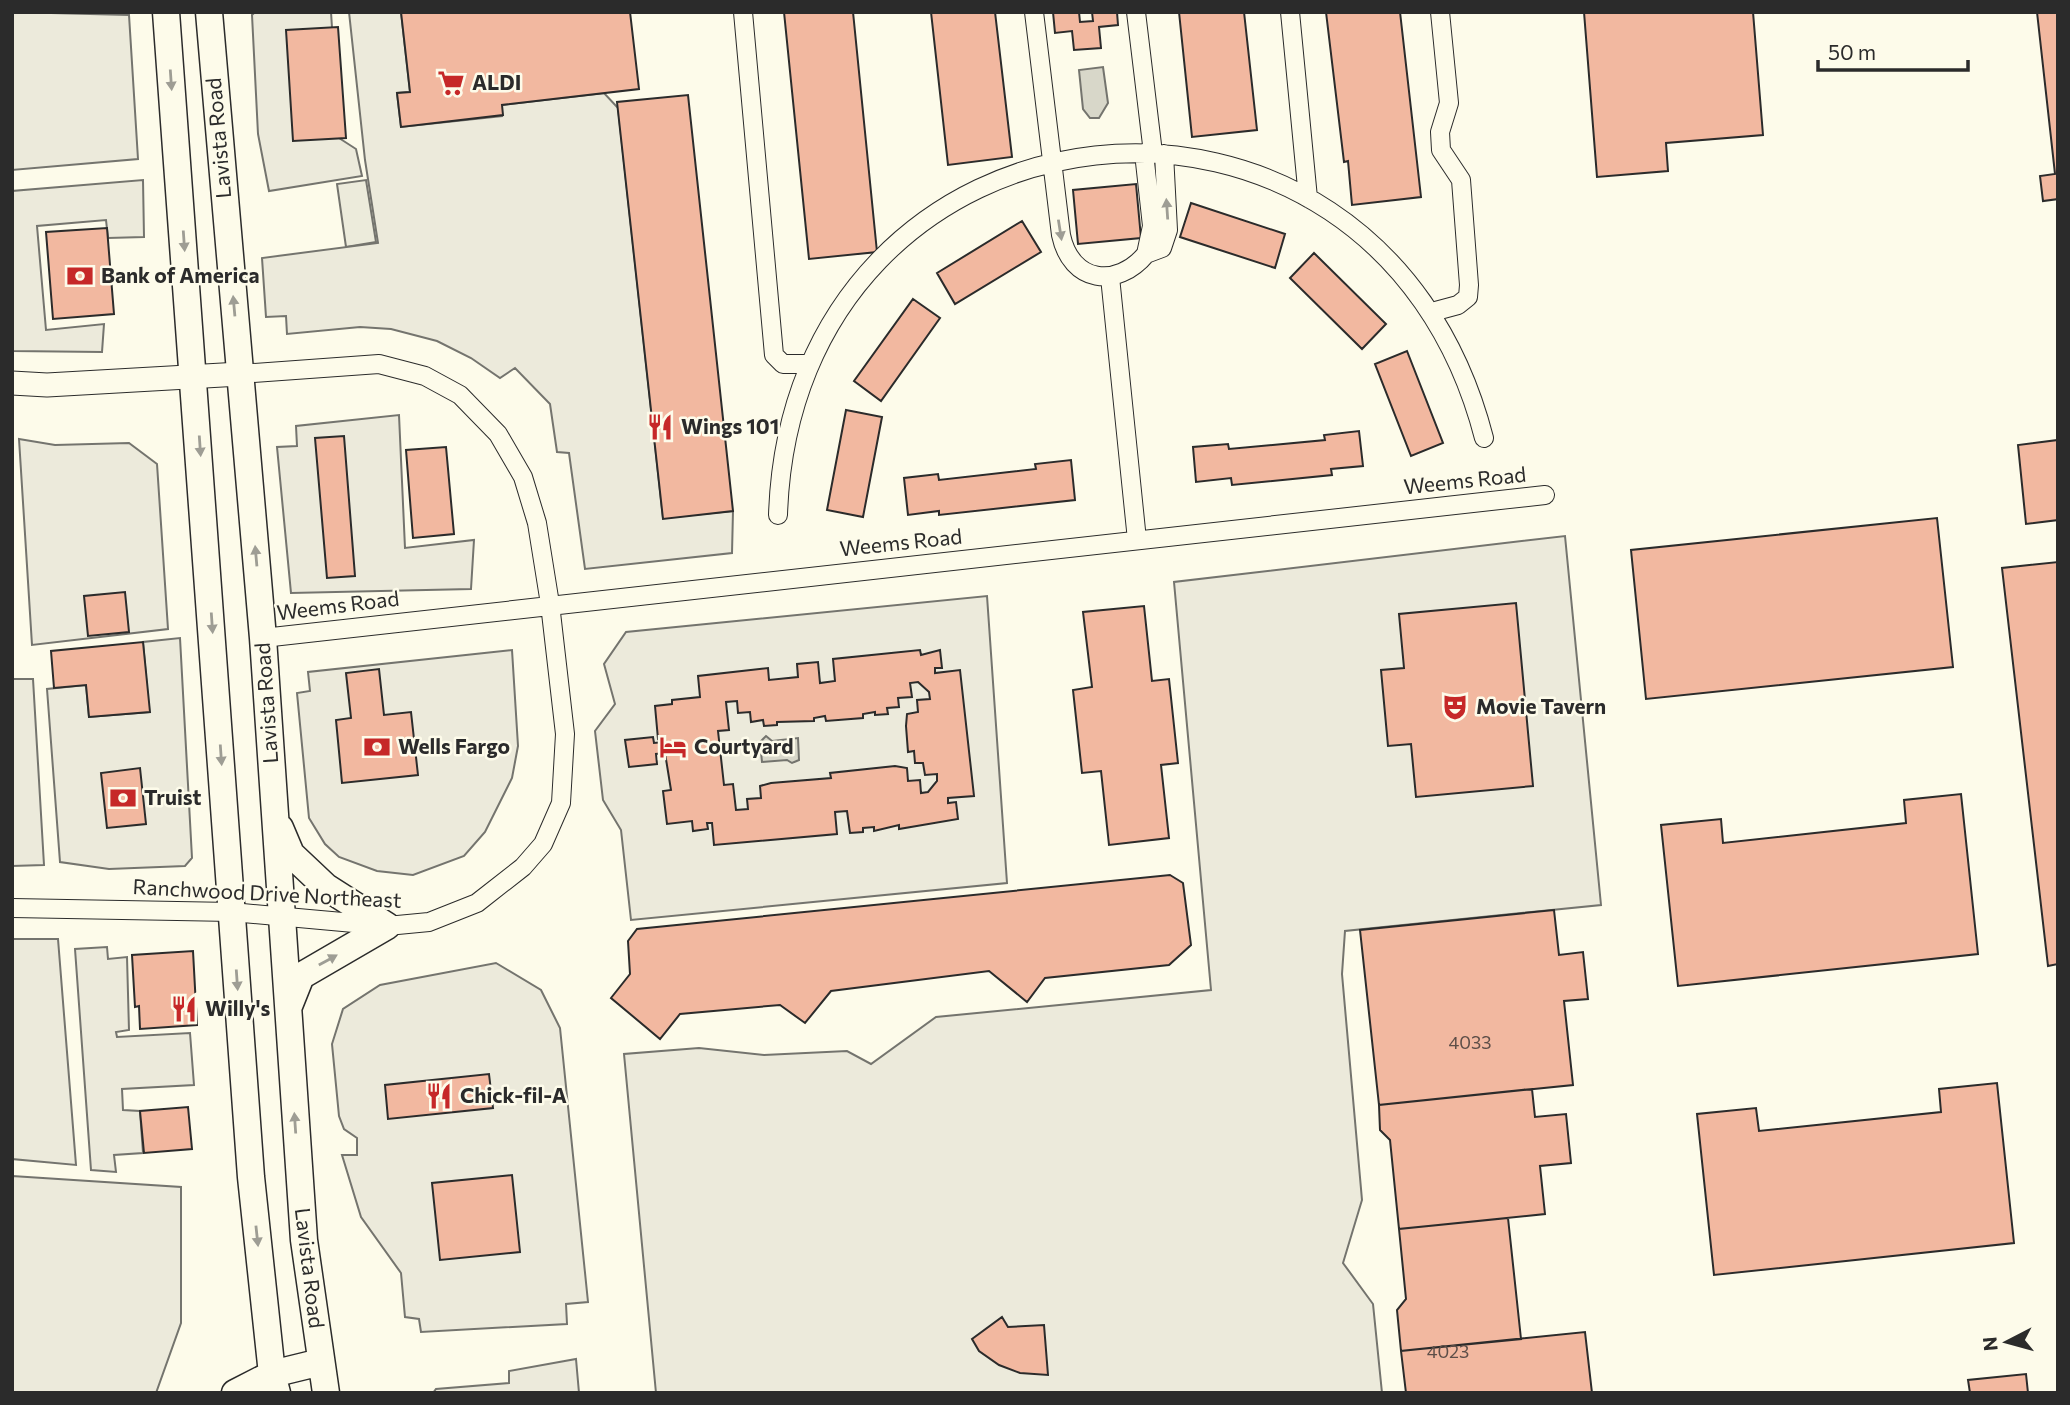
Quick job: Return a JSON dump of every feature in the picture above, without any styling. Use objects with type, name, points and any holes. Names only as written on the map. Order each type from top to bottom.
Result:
[{"type":"main road","name":"Lavista Road","points":[[166,12],[195,378],[251,1177],[274,1383]]},
{"type":"main road","name":"Lavista Road","points":[[211,13],[263,638],[304,1240],[326,1393]]},
{"type":"main road","points":[[274,816],[291,854],[326,887],[387,926],[301,976],[287,1010]]},
{"type":"main road","points":[[235,1393],[274,1383],[321,1362]]},
{"type":"street","points":[[743,12],[774,355],[783,364],[808,364]]},
{"type":"street","points":[[1034,12],[1061,235],[1069,257],[1087,273],[1110,277],[1132,269],[1146,254],[1162,248],[1168,230],[1154,153],[1136,12]]},
{"type":"street","points":[[1290,12],[1308,198]]},
{"type":"street","points":[[1432,312],[1458,305],[1468,297],[1469,285],[1461,180],[1441,150],[1440,132],[1449,103],[1440,12]]},
{"type":"street","points":[[778,515],[783,448],[791,414],[808,364],[851,293],[905,236],[951,203],[981,187],[1051,162],[1112,153],[1154,153],[1213,161],[1246,170],[1308,198],[1364,236],[1389,259],[1432,312],[1464,372],[1484,438]]},
{"type":"street","points":[[1110,277],[1137,540]]},
{"type":"street","name":"Ranchwood Drive Northeast","points":[[12,908],[232,912],[387,926],[429,922],[477,903],[523,867],[543,844],[561,803],[565,734],[550,604],[537,523],[523,477],[498,434],[460,395],[425,376],[379,364],[240,374]]},
{"type":"street","points":[[12,383],[47,385],[240,374]]},
{"type":"street","name":"Weems Road","points":[[263,638],[1545,495]]},
{"type":"shaded area","points":[[12,12],[129,15],[138,159],[12,170]]},
{"type":"shaded area","points":[[255,12],[331,12],[339,138],[356,149],[362,176],[269,191],[258,134],[252,15]]},
{"type":"shaded area","points":[[349,12],[401,12],[410,92],[397,93],[401,127],[502,116],[502,105],[604,93],[618,108],[663,518],[733,511],[732,553],[585,569],[569,453],[557,452],[550,404],[515,368],[500,378],[471,358],[437,341],[391,329],[360,327],[287,334],[286,316],[266,317],[262,258],[378,243],[365,160]]},
{"type":"shaded area","points":[[1103,67],[1108,103],[1099,118],[1090,118],[1083,109],[1079,70]]},
{"type":"shaded area","points":[[143,180],[144,237],[108,238],[106,220],[37,226],[46,330],[104,324],[102,352],[12,351],[12,191]]},
{"type":"shaded area","points":[[366,180],[376,242],[346,247],[337,184]]},
{"type":"shaded area","points":[[399,415],[405,548],[474,540],[471,589],[291,593],[277,447],[297,446],[296,426]]},
{"type":"shaded area","points":[[19,439],[55,445],[129,443],[157,464],[168,629],[32,645]]},
{"type":"shaded area","points":[[1565,536],[1601,905],[1345,931],[1342,974],[1362,1200],[1343,1263],[1373,1304],[1382,1393],[656,1393],[624,1054],[699,1048],[764,1055],[847,1051],[871,1064],[936,1017],[1211,990],[1174,582]]},
{"type":"shaded area","points":[[987,596],[1007,883],[631,920],[621,830],[603,800],[595,731],[615,704],[604,664],[626,632]]},
{"type":"shaded area","points":[[180,638],[192,858],[185,866],[109,869],[60,862],[47,689],[86,685],[89,717],[149,712],[143,642]]},
{"type":"shaded area","points":[[512,650],[518,746],[512,778],[485,832],[464,856],[413,875],[377,871],[339,857],[325,844],[309,818],[297,693],[310,691],[308,672]]},
{"type":"shaded area","points":[[12,679],[33,679],[44,865],[12,866]]},
{"type":"shaded area","points":[[766,736],[772,741],[798,738],[799,760],[792,763],[787,760],[762,762],[760,742]]},
{"type":"shaded area","points":[[12,939],[58,939],[76,1165],[12,1159]]},
{"type":"shaded area","points":[[107,947],[108,959],[127,957],[129,1030],[116,1032],[117,1037],[190,1033],[194,1085],[122,1089],[123,1110],[140,1111],[143,1153],[114,1155],[116,1172],[91,1170],[75,949]]},
{"type":"shaded area","points":[[496,963],[541,990],[560,1028],[588,1302],[566,1304],[567,1324],[421,1332],[419,1319],[405,1317],[401,1273],[361,1217],[342,1155],[357,1155],[357,1138],[344,1129],[339,1116],[332,1044],[343,1009],[380,985]]},
{"type":"shaded area","points":[[12,1176],[181,1187],[181,1323],[156,1393],[12,1393]]},
{"type":"shaded area","points":[[576,1359],[579,1393],[433,1393],[436,1389],[509,1383],[509,1371]]},
{"type":"building","points":[[401,12],[630,12],[639,89],[502,105],[503,115],[401,127],[397,93],[410,92]]},
{"type":"building","points":[[784,12],[853,12],[877,252],[809,259]]},
{"type":"building","points":[[931,12],[995,12],[1012,157],[948,165]]},
{"type":"building","points":[[1053,12],[1079,12],[1080,22],[1093,21],[1092,12],[1117,12],[1118,25],[1099,27],[1101,48],[1074,50],[1072,31],[1055,33]]},
{"type":"building","points":[[1179,12],[1244,12],[1257,130],[1192,137]]},
{"type":"building","points":[[1326,12],[1400,12],[1421,197],[1352,205],[1348,161],[1344,162]]},
{"type":"building","points":[[1584,12],[1753,12],[1763,135],[1666,143],[1668,171],[1597,177]]},
{"type":"building","points":[[2037,12],[2058,12],[2058,199],[2043,201],[2040,176],[2055,174]]},
{"type":"building","points":[[338,27],[346,138],[293,141],[286,30]]},
{"type":"building","points":[[688,95],[733,511],[663,519],[617,102]]},
{"type":"building","points":[[1136,184],[1141,238],[1078,244],[1073,190]]},
{"type":"building","points":[[1191,203],[1285,234],[1275,268],[1180,237]]},
{"type":"building","points":[[1022,221],[1041,252],[955,304],[937,273]]},
{"type":"building","name":"Bank of America","points":[[107,228],[114,314],[53,319],[46,232]]},
{"type":"building","points":[[1314,253],[1386,324],[1362,349],[1290,278]]},
{"type":"building","points":[[913,299],[940,318],[881,401],[854,381]]},
{"type":"building","points":[[1407,351],[1443,443],[1411,456],[1375,364]]},
{"type":"building","points":[[846,410],[882,417],[863,517],[827,510]]},
{"type":"building","points":[[1359,431],[1363,466],[1331,469],[1332,475],[1232,485],[1231,478],[1196,482],[1193,447],[1228,444],[1229,449],[1325,440],[1324,435]]},
{"type":"building","points":[[344,436],[355,576],[327,578],[315,438]]},
{"type":"building","points":[[2058,440],[2058,520],[2026,524],[2018,445]]},
{"type":"building","points":[[446,447],[454,534],[413,538],[406,450]]},
{"type":"building","points":[[1071,460],[1075,500],[939,515],[939,511],[908,515],[904,478],[938,474],[939,480],[1036,469],[1035,464]]},
{"type":"building","points":[[1937,518],[1953,667],[1646,699],[1631,550]]},
{"type":"building","points":[[2058,562],[2058,964],[2048,966],[2002,568]]},
{"type":"building","points":[[125,592],[129,632],[88,636],[84,596]]},
{"type":"building","name":"Movie Tavern","points":[[1516,603],[1533,786],[1416,797],[1411,744],[1388,746],[1381,670],[1404,668],[1399,614]]},
{"type":"building","points":[[1144,606],[1152,681],[1169,679],[1178,763],[1161,765],[1169,838],[1109,845],[1101,771],[1082,773],[1073,690],[1092,687],[1083,612]]},
{"type":"building","points":[[143,642],[150,712],[89,717],[86,685],[54,688],[51,651]]},
{"type":"building","name":"Courtyard","points":[[920,650],[921,655],[940,650],[942,668],[935,668],[935,673],[960,670],[974,796],[948,798],[948,803],[956,802],[958,819],[899,829],[899,825],[874,831],[874,827],[863,828],[863,832],[850,833],[847,811],[835,812],[837,834],[714,845],[712,823],[707,823],[708,829],[693,831],[692,821],[667,824],[663,791],[671,790],[665,753],[656,754],[657,764],[629,767],[625,740],[653,737],[654,743],[664,742],[664,738],[658,739],[655,706],[672,704],[672,700],[700,697],[698,676],[768,668],[769,680],[798,677],[797,664],[818,662],[820,683],[835,681],[833,659]],"holes":[[[918,682],[929,692],[930,699],[917,700],[918,712],[907,714],[906,726],[908,752],[914,751],[915,763],[923,763],[925,775],[937,774],[937,781],[928,792],[921,793],[920,780],[908,781],[907,768],[895,766],[830,773],[831,778],[760,786],[761,798],[747,799],[748,809],[736,810],[733,784],[724,785],[718,731],[729,730],[726,702],[737,701],[738,713],[750,712],[751,722],[763,720],[764,726],[777,725],[777,722],[814,721],[814,718],[825,716],[826,721],[863,718],[863,714],[875,712],[875,715],[888,714],[887,708],[899,707],[898,698],[912,697],[910,683]]]},
{"type":"building","name":"Wells Fargo","points":[[379,669],[384,715],[411,712],[418,775],[342,783],[336,720],[351,718],[346,673]]},
{"type":"building","name":"Truist","points":[[140,768],[146,824],[107,828],[101,773]]},
{"type":"building","points":[[1961,794],[1978,954],[1678,986],[1661,825],[1721,819],[1723,843],[1906,823],[1904,800]]},
{"type":"building","points":[[1170,875],[1183,883],[1191,945],[1169,965],[1045,978],[1027,1002],[989,971],[831,991],[805,1023],[780,1005],[680,1014],[660,1039],[611,998],[630,974],[628,941],[637,929]]},
{"type":"building","points":[[1554,910],[1559,955],[1583,952],[1588,999],[1564,1001],[1573,1085],[1379,1105],[1360,930]]},
{"type":"building","points":[[193,951],[197,1025],[140,1029],[139,1006],[135,1007],[132,955]]},
{"type":"building","name":"Chick-fil-A","points":[[489,1074],[493,1108],[388,1119],[385,1085]]},
{"type":"building","points":[[1997,1083],[2014,1243],[1714,1275],[1697,1114],[1756,1108],[1759,1131],[1941,1112],[1939,1089]]},
{"type":"building","points":[[1532,1089],[1535,1117],[1566,1114],[1571,1163],[1540,1166],[1545,1214],[1399,1229],[1390,1140],[1380,1130],[1379,1105]]},
{"type":"building","points":[[188,1107],[192,1149],[144,1153],[140,1111]]},
{"type":"building","points":[[512,1175],[520,1252],[440,1260],[432,1183]]},
{"type":"building","points":[[1508,1218],[1521,1339],[1401,1351],[1397,1310],[1406,1299],[1399,1229]]},
{"type":"building","points":[[1002,1317],[1008,1327],[1044,1325],[1048,1375],[1020,1373],[999,1365],[979,1351],[972,1339]]},
{"type":"building","points":[[1585,1332],[1592,1393],[1406,1393],[1401,1351]]},
{"type":"building","points":[[2026,1374],[2028,1393],[1970,1393],[1968,1380]]},
{"type":"place","name":"ALDI","points":[[451,83]]},
{"type":"place","name":"Bank of America","points":[[80,276]]},
{"type":"place","name":"Wings 101","points":[[660,427]]},
{"type":"place","name":"Movie Tavern","points":[[1455,707]]},
{"type":"place","name":"Wells Fargo","points":[[377,747]]},
{"type":"place","name":"Courtyard","points":[[673,747]]},
{"type":"place","name":"Truist","points":[[123,798]]},
{"type":"place","name":"Willy's","points":[[184,1009]]},
{"type":"place","name":"Chick-fil-A","points":[[439,1096]]}]
